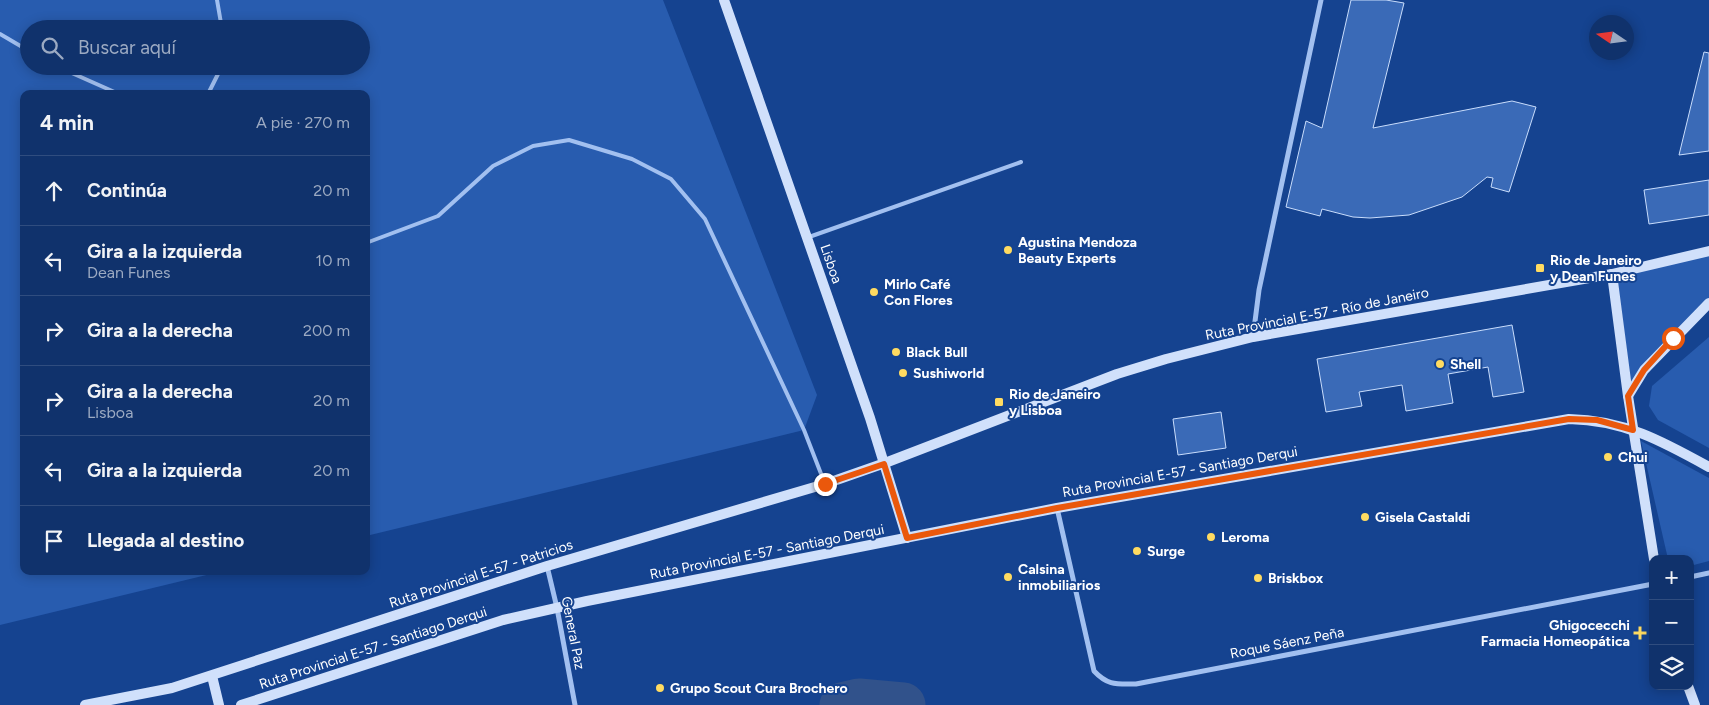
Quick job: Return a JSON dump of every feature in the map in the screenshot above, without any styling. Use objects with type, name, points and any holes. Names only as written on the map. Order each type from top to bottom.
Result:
[{"type":"main road","name":"Lisboa","points":[[724,0],[884,464],[907,538]]},
{"type":"main road","name":"Ruta Provincial E-57 - Río de Janeiro","points":[[884,464],[1117,374],[1166,359],[1253,337],[1612,274],[1709,251]]},
{"type":"main road","points":[[1612,274],[1633,430],[1653,555]]},
{"type":"main road","points":[[1628,396],[1644,370],[1709,303]]},
{"type":"main road","name":"Ruta Provincial E-57 - Santiago Derqui","points":[[241,705],[461,633],[558,608],[1057,508],[1569,419],[1597,420],[1633,430],[1709,467]]},
{"type":"main road","name":"Ruta Provincial E-57 - Patricios","points":[[85,705],[172,688],[212,676],[547,566],[825,484],[884,464]]},
{"type":"main road","points":[[212,676],[219,705]]},
{"type":"main road","points":[[1689,690],[1695,705]]},
{"type":"street","points":[[1253,337],[1259,290],[1321,0]]},
{"type":"street","name":"Roque Sáenz Peña","points":[[1057,508],[1094,671],[1104,681],[1117,684],[1136,684],[1649,585]]},
{"type":"street","name":"General Paz","points":[[547,566],[558,608],[575,705]]},
{"type":"street","points":[[1694,576],[1709,573]]},
{"type":"lane","points":[[217,0],[220,20]]},
{"type":"lane","points":[[0,34],[20,46]]},
{"type":"lane","points":[[76,75],[110,90]]},
{"type":"lane","points":[[210,90],[218,75]]},
{"type":"lane","points":[[370,242],[438,216],[493,166],[533,146],[569,140],[632,158],[671,179],[705,219],[804,430],[825,484]]},
{"type":"lane","points":[[807,238],[1021,162]]},
{"type":"shaded area","points":[[0,0],[663,0],[817,395],[804,430],[370,535],[370,90],[20,90],[20,575],[206,575],[0,625]]},
{"type":"shaded area","points":[[1709,255],[1709,298],[1631,384],[1617,277]]},
{"type":"shaded area","points":[[1709,337],[1709,448],[1658,420],[1649,406],[1652,386]]},
{"type":"shaded area","points":[[1641,441],[1709,478],[1709,561],[1694,565],[1694,555],[1667,555]]},
{"type":"building","points":[[1351,0],[1386,0],[1404,3],[1373,128],[1512,101],[1536,107],[1509,192],[1491,187],[1493,178],[1487,177],[1462,197],[1409,215],[1370,218],[1353,217],[1322,209],[1320,216],[1286,207],[1306,121],[1322,128]]},
{"type":"building","points":[[1704,52],[1709,53],[1709,151],[1679,155]]},
{"type":"building","points":[[1709,180],[1709,215],[1649,224],[1644,190]]},
{"type":"building","points":[[1512,325],[1524,392],[1493,397],[1488,367],[1448,374],[1453,403],[1406,411],[1402,385],[1359,392],[1362,406],[1326,412],[1317,359]]},
{"type":"building","points":[[1221,412],[1226,448],[1178,455],[1173,419]]},
{"type":"waterway","points":[[842,705],[859,701],[903,705]]},
{"type":"place","name":"Agustina Mendoza Beauty Experts","points":[[1008,250]]},
{"type":"place","name":"Rio de Janeiro y Dean Funes","points":[[1540,268]]},
{"type":"place","name":"Mirlo Café Con Flores","points":[[874,292]]},
{"type":"place","name":"Black Bull","points":[[896,352]]},
{"type":"place","name":"Shell","points":[[1440,364]]},
{"type":"place","name":"Sushiworld","points":[[903,373]]},
{"type":"place","name":"Rio de Janeiro y Lisboa","points":[[999,402]]},
{"type":"place","name":"Chui","points":[[1608,457]]},
{"type":"place","name":"Gisela Castaldi","points":[[1365,517]]},
{"type":"place","name":"Leroma","points":[[1211,537]]},
{"type":"place","name":"Surge","points":[[1137,551]]},
{"type":"place","name":"Calsina inmobiliarios","points":[[1008,577]]},
{"type":"place","name":"Briskbox","points":[[1258,578]]},
{"type":"place","name":"Ghigocecchi Farmacia Homeopática","points":[[1640,633]]},
{"type":"place","name":"Grupo Scout Cura Brochero","points":[[660,688]]},
{"type":"route","points":[[825,484],[884,464],[907,538],[1057,508],[1569,419],[1597,420],[1633,430],[1628,396],[1644,370],[1673,338]]}]
